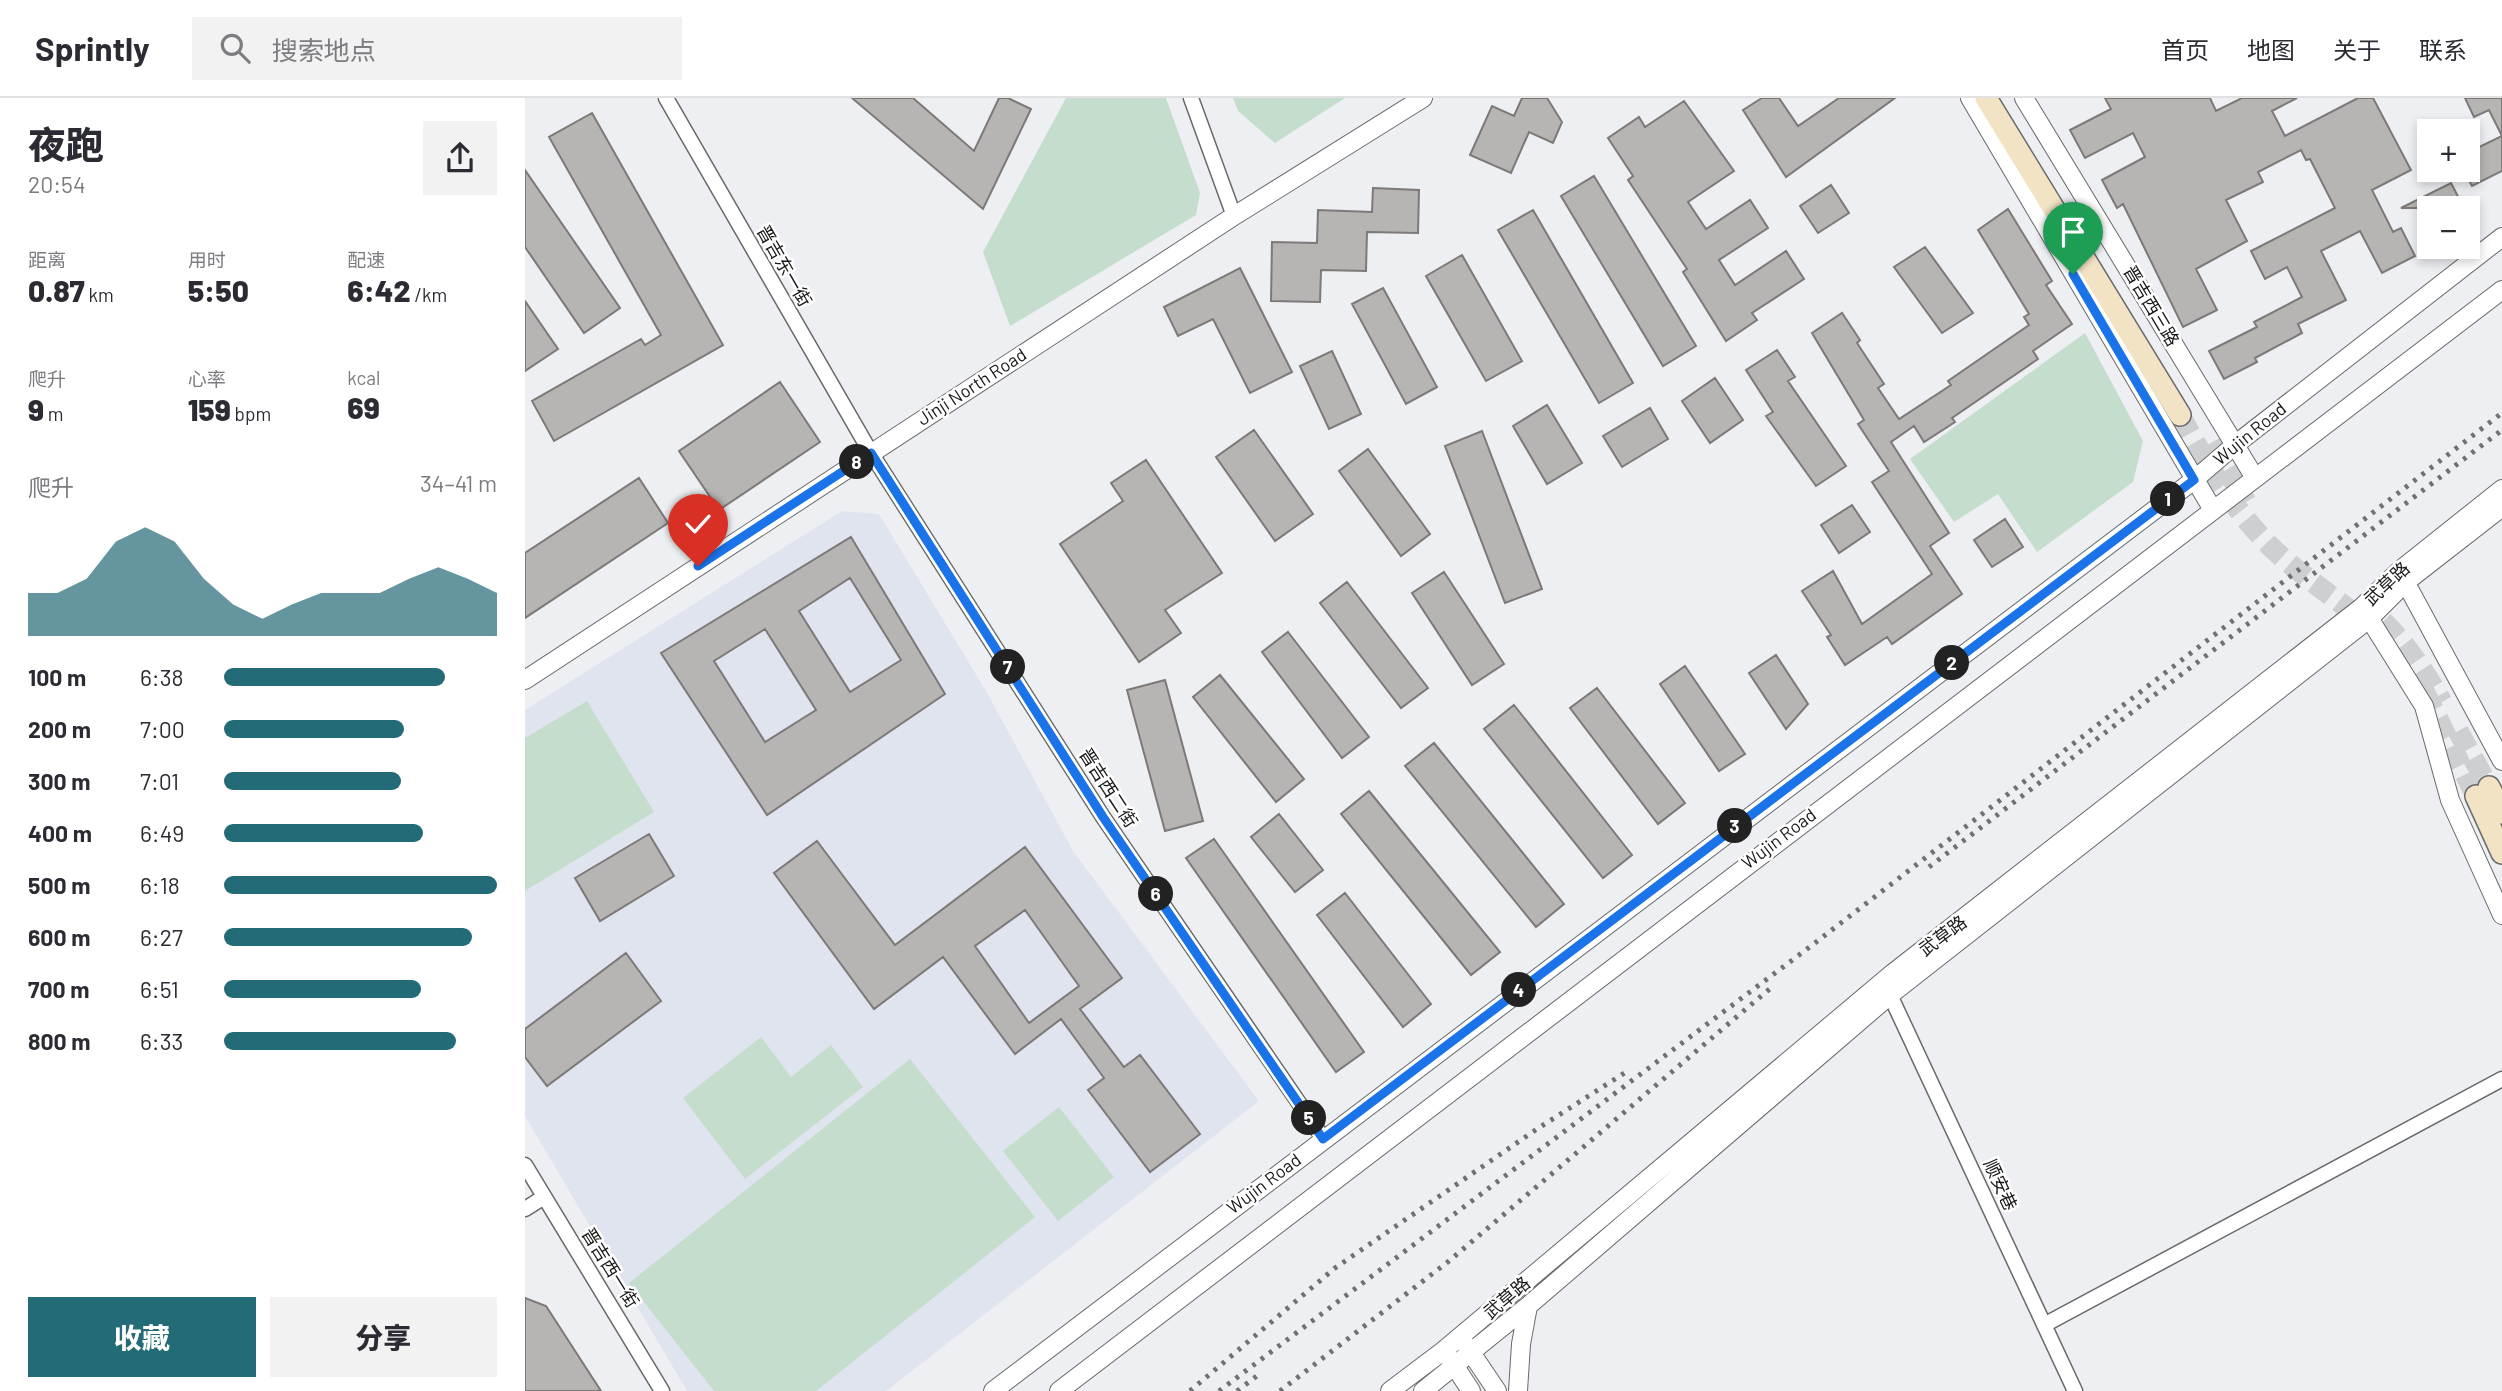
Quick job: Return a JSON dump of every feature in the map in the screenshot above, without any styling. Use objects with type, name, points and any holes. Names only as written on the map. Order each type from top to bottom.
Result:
[{"type":"main road","name":"晋吉西三路","points":[[1986,98],[2185,412],[2003,98]]},
{"type":"main road","points":[[2502,813],[2482,791],[2502,853]]},
{"type":"street","name":"晋吉东一街","points":[[666,98],[871,453]]},
{"type":"street","points":[[1191,98],[1234,216]]},
{"type":"street","name":"Jinji North Road","points":[[525,680],[1234,216],[1423,98]]},
{"type":"street","points":[[1970,98],[2213,510]]},
{"type":"street","name":"晋吉西三路","points":[[2024,98],[2255,478]]},
{"type":"street","name":"Wujin Road","points":[[993,1391],[2194,480],[2235,443],[2502,237]]},
{"type":"street","name":"Wujin Road","points":[[1059,1391],[2502,290]]},
{"type":"street","name":"晋吉西二街","points":[[871,453],[1103,817],[1323,1139]]},
{"type":"street","name":"武草路","points":[[1423,1391],[1528,1306],[1890,995],[2366,613],[2403,576],[2502,489]]},
{"type":"street","name":"武草路","points":[[2403,576],[2502,507]]},
{"type":"street","points":[[2403,576],[2502,761]]},
{"type":"street","points":[[2366,613],[2424,706],[2450,800],[2502,915]]},
{"type":"street","name":"武草路","points":[[1390,1391],[1460,1337],[1893,973],[2366,613]]},
{"type":"street","name":"顺安巷","points":[[1890,995],[2074,1391]]},
{"type":"street","points":[[2043,1325],[2502,1079]]},
{"type":"street","name":"晋吉西一街","points":[[525,1165],[663,1391]]},
{"type":"street","points":[[525,1209],[544,1197]]},
{"type":"street","points":[[1518,1391],[1521,1344],[1528,1306]]},
{"type":"street","points":[[1460,1337],[1497,1391]]},
{"type":"street","points":[[1443,1351],[1471,1391]]},
{"type":"shaded area","points":[[842,511],[879,514],[986,691],[1073,851],[1259,1101],[886,1391],[687,1391],[525,1116],[525,710]]},
{"type":"green space","points":[[1066,98],[1166,98],[1200,193],[1196,215],[1010,326],[983,252]]},
{"type":"green space","points":[[1233,98],[1345,98],[1275,143],[1238,111]]},
{"type":"green space","points":[[2085,333],[2143,441],[2133,482],[2037,552],[1998,494],[1954,522],[1910,459]]},
{"type":"green space","points":[[587,701],[654,812],[525,891],[525,738]]},
{"type":"green space","points":[[761,1037],[791,1077],[831,1045],[863,1087],[745,1179],[683,1098]]},
{"type":"green space","points":[[910,1059],[1035,1217],[816,1391],[714,1391],[629,1283]]},
{"type":"green space","points":[[1059,1107],[1114,1177],[1058,1221],[1003,1151]]},
{"type":"building","points":[[852,98],[913,98],[974,151],[999,98],[1008,98],[1031,109],[983,209]]},
{"type":"building","points":[[1522,98],[1547,98],[1562,122],[1553,143],[1529,132],[1511,173],[1470,155],[1492,106],[1514,116]]},
{"type":"building","points":[[1762,98],[1779,98],[1798,126],[1839,98],[1895,98],[1786,177],[1743,110]]},
{"type":"building","points":[[2105,98],[2210,98],[2216,111],[2242,98],[2297,98],[2272,111],[2285,136],[2358,98],[2373,98],[2411,170],[2372,190],[2393,232],[2401,228],[2415,256],[2382,273],[2360,231],[2321,251],[2346,300],[2298,324],[2302,333],[2255,358],[2257,362],[2224,379],[2209,351],[2257,327],[2254,322],[2302,297],[2287,267],[2265,279],[2251,251],[2335,208],[2310,159],[2306,160],[2301,150],[2258,172],[2263,182],[2226,200],[2247,241],[2196,269],[2217,310],[2183,327],[2123,204],[2117,208],[2102,180],[2145,157],[2133,133],[2085,158],[2070,130],[2111,109]]},
{"type":"building","points":[[2465,98],[2502,98],[2502,136],[2489,110],[2474,117]]},
{"type":"building","points":[[1684,101],[1734,171],[1688,202],[1706,229],[1750,200],[1768,228],[1719,260],[1735,285],[1786,251],[1804,279],[1752,313],[1757,320],[1726,341],[1683,272],[1687,269],[1628,180],[1633,176],[1608,138],[1639,117],[1645,127]]},
{"type":"building","points":[[592,113],[723,345],[554,441],[532,401],[641,339],[645,345],[661,335],[549,137]]},
{"type":"building","points":[[2502,136],[2502,171],[2480,182],[2480,147]]},
{"type":"building","points":[[525,170],[620,308],[584,333],[525,247]]},
{"type":"building","points":[[1594,176],[1696,346],[1663,366],[1561,196]]},
{"type":"building","points":[[2451,183],[2458,196],[2425,196]]},
{"type":"building","points":[[1831,185],[1849,213],[1818,233],[1800,206]]},
{"type":"building","points":[[1373,188],[1419,190],[1418,233],[1367,232],[1366,271],[1321,270],[1320,302],[1271,301],[1272,242],[1317,243],[1318,210],[1372,212]]},
{"type":"building","points":[[2417,200],[2417,208],[2401,208]]},
{"type":"building","points":[[2008,209],[2052,281],[2046,285],[2072,324],[2033,351],[2038,359],[1952,418],[1955,422],[1924,442],[1914,426],[1891,442],[1949,533],[1930,546],[1962,594],[1892,644],[1887,637],[1845,665],[1827,637],[1831,635],[1802,591],[1833,571],[1862,624],[1932,574],[1872,482],[1889,471],[1858,424],[1864,420],[1812,333],[1842,313],[1860,340],[1857,343],[1884,384],[1878,388],[1899,419],[1951,385],[1948,381],[2029,325],[2024,317],[2029,314],[1978,230]]},
{"type":"building","points":[[1533,210],[1633,383],[1599,403],[1498,230]]},
{"type":"building","points":[[1925,247],[1973,313],[1942,333],[1894,267]]},
{"type":"building","points":[[1462,255],[1522,361],[1486,381],[1426,276]]},
{"type":"building","points":[[1240,268],[1292,372],[1250,393],[1213,319],[1178,336],[1164,307]]},
{"type":"building","points":[[1383,288],[1437,387],[1406,404],[1352,304]]},
{"type":"building","points":[[525,301],[558,349],[525,371]]},
{"type":"building","points":[[1777,350],[1795,377],[1788,381],[1846,466],[1816,486],[1766,416],[1773,412],[1746,370]]},
{"type":"building","points":[[1332,351],[1361,414],[1329,429],[1300,366]]},
{"type":"building","points":[[1715,378],[1743,420],[1710,443],[1682,401]]},
{"type":"building","points":[[780,382],[820,442],[719,510],[679,451]]},
{"type":"building","points":[[1547,405],[1582,463],[1547,484],[1513,426]]},
{"type":"building","points":[[1650,408],[1668,439],[1622,467],[1603,436]]},
{"type":"building","points":[[1254,430],[1313,514],[1275,541],[1216,457]]},
{"type":"building","points":[[1482,431],[1542,589],[1505,603],[1445,446]]},
{"type":"building","points":[[1368,449],[1430,534],[1401,556],[1339,471]]},
{"type":"building","points":[[1146,460],[1222,573],[1165,610],[1181,633],[1139,662],[1060,544],[1123,501],[1111,483]]},
{"type":"building","points":[[639,478],[668,523],[525,618],[525,553]]},
{"type":"building","points":[[1852,505],[1870,532],[1839,553],[1821,525]]},
{"type":"building","points":[[2005,519],[2023,547],[1992,567],[1974,540]]},
{"type":"building","points":[[851,537],[945,694],[767,815],[661,653]],"holes":[[[850,578],[901,660],[850,692],[799,611]],[[765,629],[816,710],[765,742],[714,661]]]},
{"type":"building","points":[[1444,572],[1504,664],[1472,685],[1412,593]]},
{"type":"building","points":[[1347,582],[1428,688],[1401,708],[1320,603]]},
{"type":"building","points":[[1288,632],[1369,737],[1342,758],[1262,652]]},
{"type":"building","points":[[1776,655],[1808,704],[1786,729],[1749,673]]},
{"type":"building","points":[[1685,666],[1745,754],[1719,771],[1660,684]]},
{"type":"building","points":[[1220,675],[1304,779],[1276,802],[1193,697]]},
{"type":"building","points":[[1165,680],[1203,821],[1165,831],[1127,690]]},
{"type":"building","points":[[1597,688],[1685,803],[1658,824],[1570,708]]},
{"type":"building","points":[[1514,705],[1632,855],[1603,878],[1484,729]]},
{"type":"building","points":[[1434,743],[1564,904],[1536,927],[1405,766]]},
{"type":"building","points":[[1369,791],[1500,952],[1471,975],[1341,814]]},
{"type":"building","points":[[1279,814],[1323,870],[1295,892],[1251,837]]},
{"type":"building","points":[[649,834],[674,876],[600,921],[575,878]]},
{"type":"building","points":[[1214,839],[1364,1052],[1336,1072],[1186,858]]},
{"type":"building","points":[[817,841],[895,945],[1025,847],[1122,978],[1080,1009],[1124,1067],[1140,1055],[1200,1134],[1150,1172],[1088,1090],[1104,1078],[1061,1019],[1015,1054],[943,957],[874,1009],[774,873]],"holes":[[[1025,910],[1079,986],[1029,1023],[975,946]]]},
{"type":"building","points":[[1345,893],[1431,1004],[1403,1027],[1317,915]]},
{"type":"building","points":[[626,953],[661,1001],[547,1086],[525,1057],[525,1029]]},
{"type":"building","points":[[525,1298],[546,1306],[601,1391],[525,1391]]},
{"type":"tunnel","points":[[2180,415],[2221,484],[2257,532],[2294,567],[2367,624]]},
{"type":"tunnel","points":[[2211,443],[2246,502]]},
{"type":"tunnel","points":[[2360,601],[2385,623],[2406,647],[2442,702]]},
{"type":"tunnel","points":[[2424,691],[2476,796]]},
{"type":"tunnel","points":[[2458,731],[2489,787]]},
{"type":"railway","points":[[1219,1391],[1811,946],[2502,413]]},
{"type":"railway","points":[[1929,867],[2502,430]]},
{"type":"railway","points":[[1280,1391],[1449,1261],[1773,986]]},
{"type":"railway","points":[[1190,1391],[1335,1268],[1537,1129],[1626,1072]]},
{"type":"railway","points":[[1237,1391],[1262,1372]]},
{"type":"route","points":[[698,566],[871,453],[1103,817],[1323,1139],[2194,480],[2073,274]]}]
